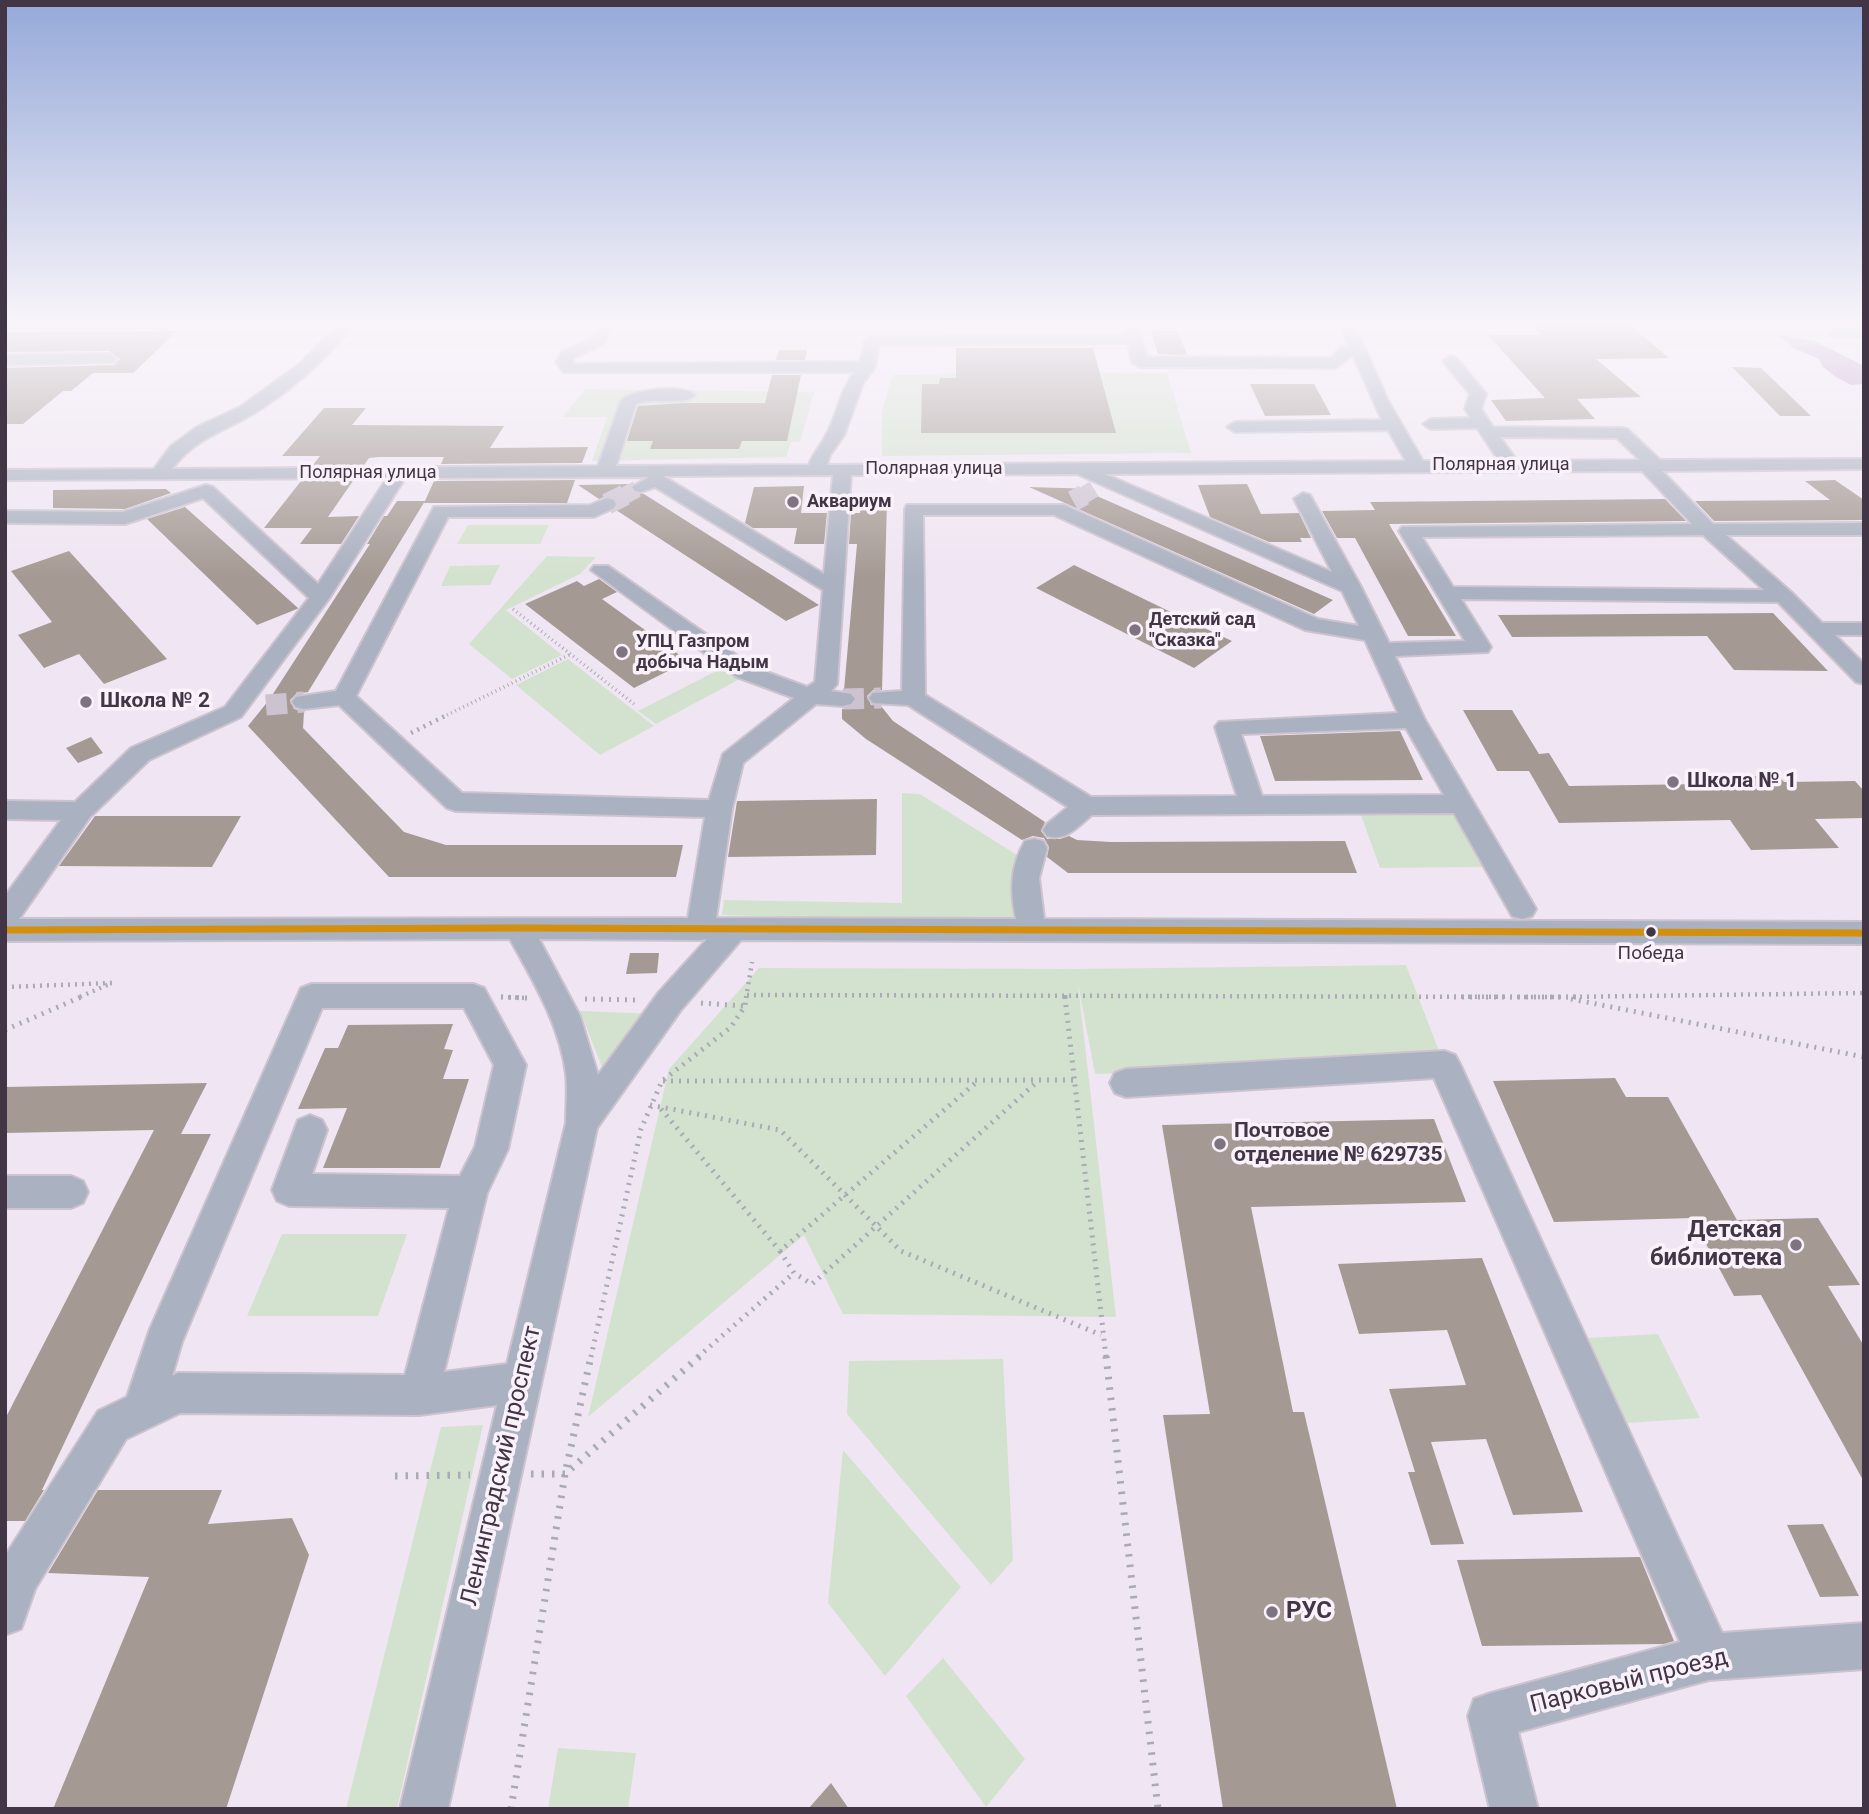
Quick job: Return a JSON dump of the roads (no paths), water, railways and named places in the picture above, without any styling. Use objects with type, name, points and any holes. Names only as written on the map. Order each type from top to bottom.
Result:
[{"type":"street","points":[[159,474],[177,450],[204,431],[250,408]]},
{"type":"street","points":[[605,471],[627,408]]},
{"type":"street","points":[[817,470],[821,455],[835,435],[845,408]]},
{"type":"street","points":[[1384,408],[1417,466]]},
{"type":"street","points":[[1473,408],[1511,465]]},
{"type":"street","points":[[1431,424],[1621,433],[1706,528],[1784,596],[1864,677]]},
{"type":"street","points":[[1235,427],[1394,425]]},
{"type":"street","name":"Полярная улица","points":[[5,475],[159,474],[206,482],[399,473],[605,471],[657,475],[817,470],[1864,464]]},
{"type":"street","points":[[1076,468],[1101,486],[1351,587]]},
{"type":"street","points":[[700,929],[719,809],[732,760],[826,684],[842,470]]},
{"type":"street","points":[[233,712],[320,597],[399,473]]},
{"type":"street","points":[[637,489],[657,475],[833,588]]},
{"type":"street","points":[[5,517],[125,518],[206,482],[320,597]]},
{"type":"street","points":[[1303,499],[1351,587],[1413,720],[1522,909]]},
{"type":"street","points":[[344,697],[441,511],[594,511],[607,504]]},
{"type":"street","points":[[913,698],[914,509],[1065,505],[1313,625],[1378,643],[1480,647],[1409,531],[1864,529]]},
{"type":"street","points":[[601,570],[745,672],[768,683],[813,695],[843,699]]},
{"type":"street","points":[[1447,593],[1784,596]]},
{"type":"street","points":[[1816,629],[1864,629]]},
{"type":"street","points":[[304,702],[344,697]]},
{"type":"street","points":[[344,697],[456,802],[719,809]]},
{"type":"street","points":[[881,698],[913,698],[1086,806],[1462,804]]},
{"type":"street","points":[[5,918],[81,811],[139,754],[233,712],[266,705]]},
{"type":"street","points":[[1252,805],[1227,727],[1413,720]]},
{"type":"street","points":[[1056,830],[1086,806]]},
{"type":"street","points":[[5,810],[81,811]]},
{"type":"street","points":[[1032,930],[1025,894],[1024,866],[1034,848]]},
{"type":"street","points":[[518,928],[558,999],[582,1073],[582,1123]]},
{"type":"street","points":[[5,930],[518,928],[1864,933]]},
{"type":"street","points":[[582,1123],[670,1001],[733,929]]},
{"type":"street","points":[[142,1410],[163,1342],[312,996],[473,996],[510,1065],[491,1149],[470,1192],[419,1395]]},
{"type":"street","points":[[1126,1083],[1444,1064],[1710,1657]]},
{"type":"street","name":"Ленинградский проспект","points":[[424,1809],[582,1123]]},
{"type":"street","points":[[310,1130],[289,1189],[470,1192]]},
{"type":"street","points":[[5,1192],[71,1192]]},
{"type":"street","points":[[9,1590],[112,1425],[178,1394],[419,1395],[521,1382]]},
{"type":"street","name":"Парковый проезд","points":[[1514,1809],[1491,1716],[1710,1657],[1864,1646]]},
{"type":"tunnel","points":[[622,497],[637,489]]},
{"type":"tunnel","points":[[1081,497],[1094,489]]},
{"type":"tunnel","points":[[607,504],[625,495]]},
{"type":"tunnel","points":[[1073,501],[1084,495]]},
{"type":"tunnel","points":[[843,699],[881,698]]},
{"type":"tunnel","points":[[266,705],[304,702]]},
{"type":"place","name":"Аквариум","points":[[793,502]]},
{"type":"place","name":"Детский сад \"Сказка\"","points":[[1135,630]]},
{"type":"place","name":"УПЦ Газпром добыча Надым","points":[[622,652]]},
{"type":"place","name":"Школа № 2","points":[[86,702]]},
{"type":"place","name":"Школа № 1","points":[[1673,782]]},
{"type":"place","name":"Победа","points":[[1651,932]]},
{"type":"place","name":"Почтовое отделение № 629735","points":[[1220,1144]]},
{"type":"place","name":"Детская библиотека","points":[[1796,1245]]},
{"type":"place","name":"РУС","points":[[1272,1612]]}]
